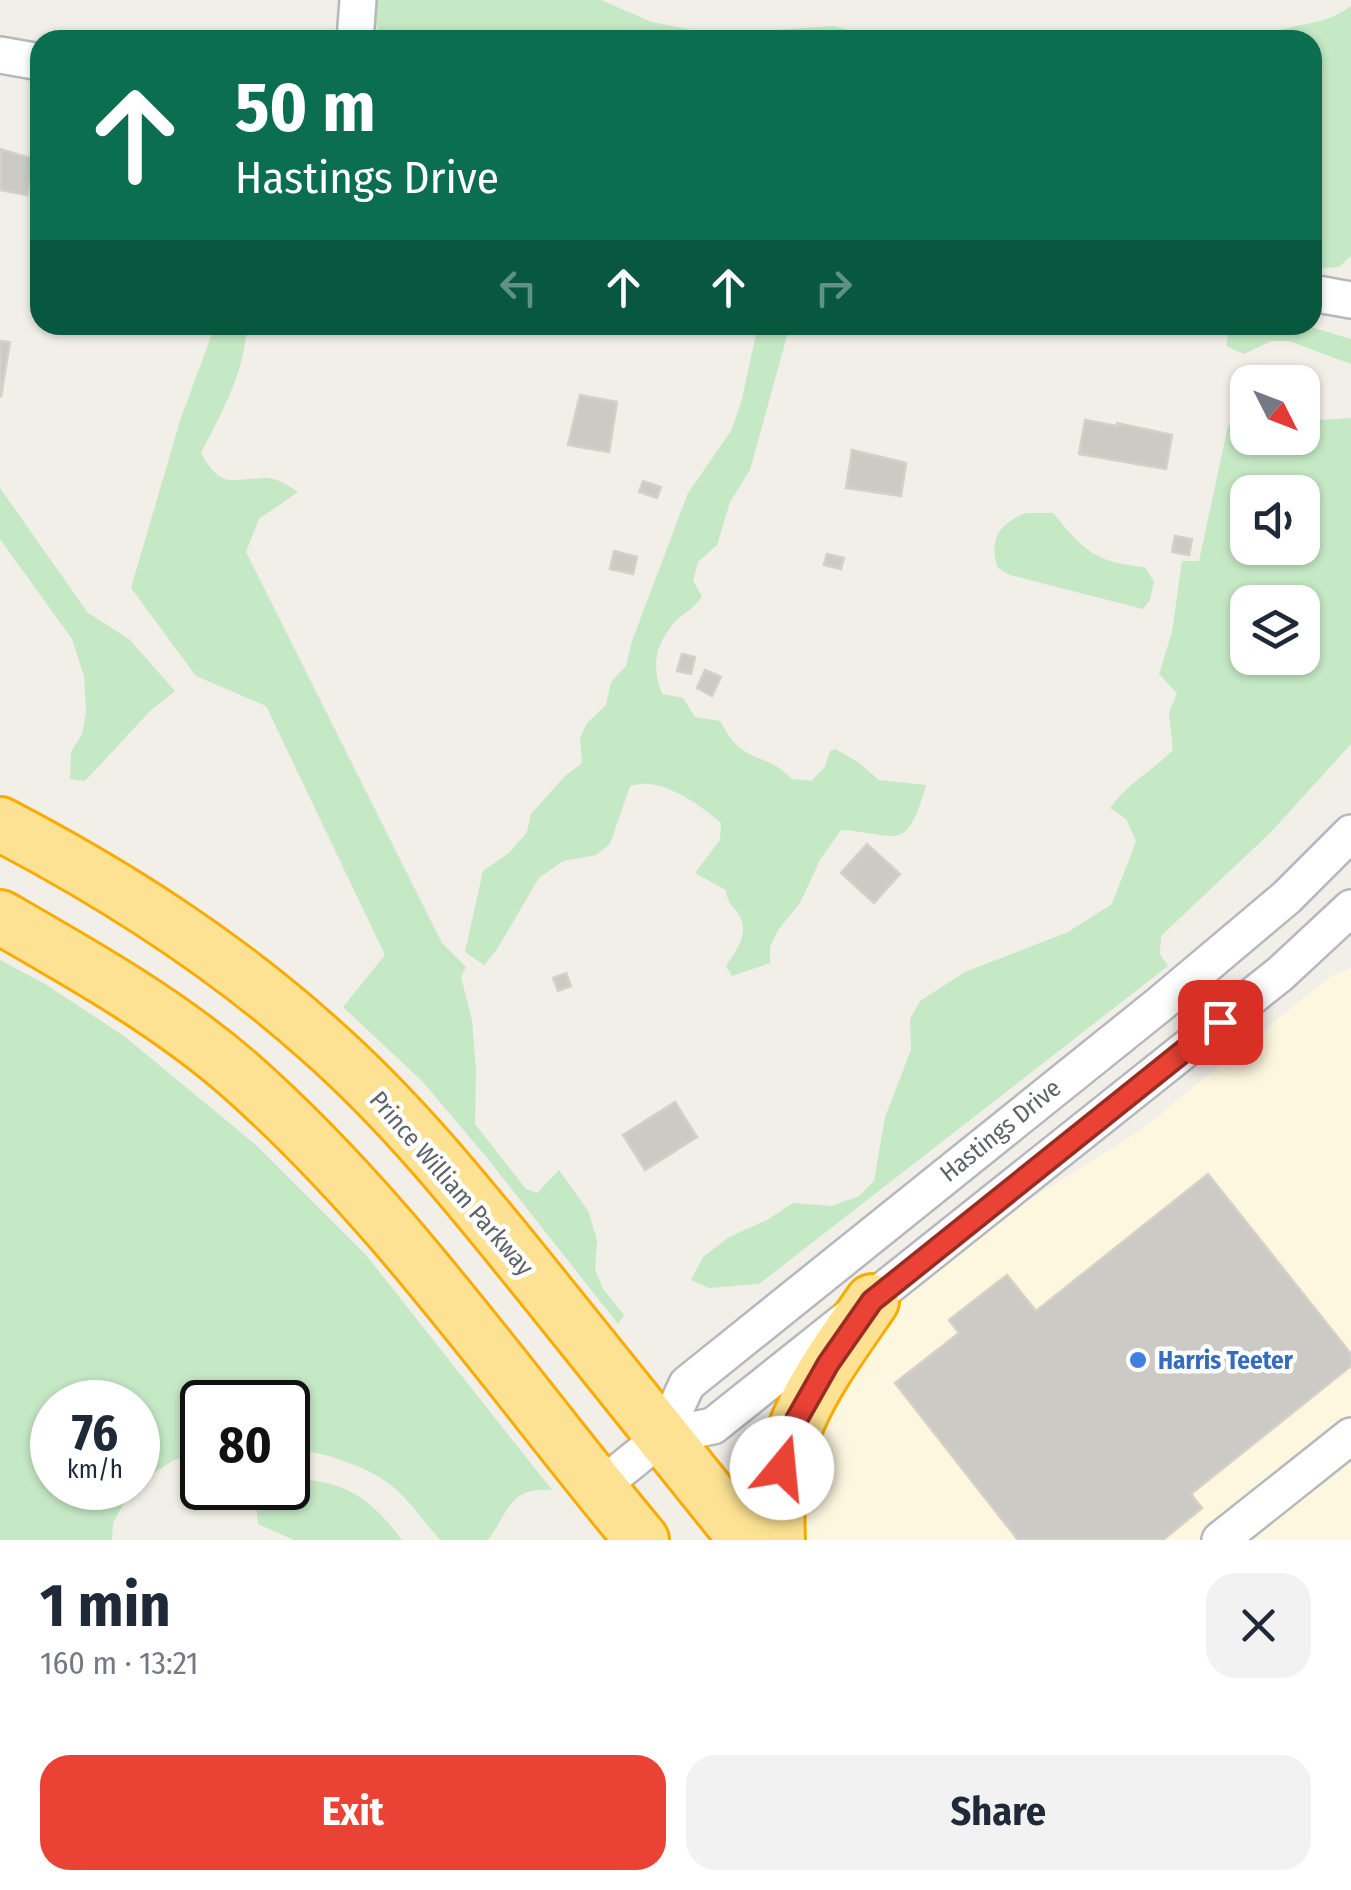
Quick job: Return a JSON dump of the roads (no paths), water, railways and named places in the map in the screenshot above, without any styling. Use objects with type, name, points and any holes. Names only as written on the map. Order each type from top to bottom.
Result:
[{"type":"highway","name":"Prince William Parkway","points":[[0,824],[102,878],[182,930],[260,988],[394,1110],[448,1169],[746,1540]]},
{"type":"highway","points":[[0,918],[86,966],[234,1070],[318,1151],[396,1237],[642,1540]]},
{"type":"highway","points":[[778,1540],[776,1503],[794,1424],[828,1364],[872,1301]]},
{"type":"street","points":[[356,30],[358,0]]},
{"type":"street","points":[[0,55],[30,60]]},
{"type":"street","points":[[1322,295],[1351,300]]},
{"type":"street","name":"Hastings Drive","points":[[599,1488],[663,1436],[687,1384],[1160,1004],[1288,897],[1351,832]]},
{"type":"street","points":[[1321,864],[1351,894]]},
{"type":"street","name":"Hastings Drive","points":[[663,1436],[713,1426],[1280,974],[1351,908]]},
{"type":"street","points":[[1220,1540],[1351,1436]]},
{"type":"place","name":"Harris Teeter","points":[[1138,1360]]}]
